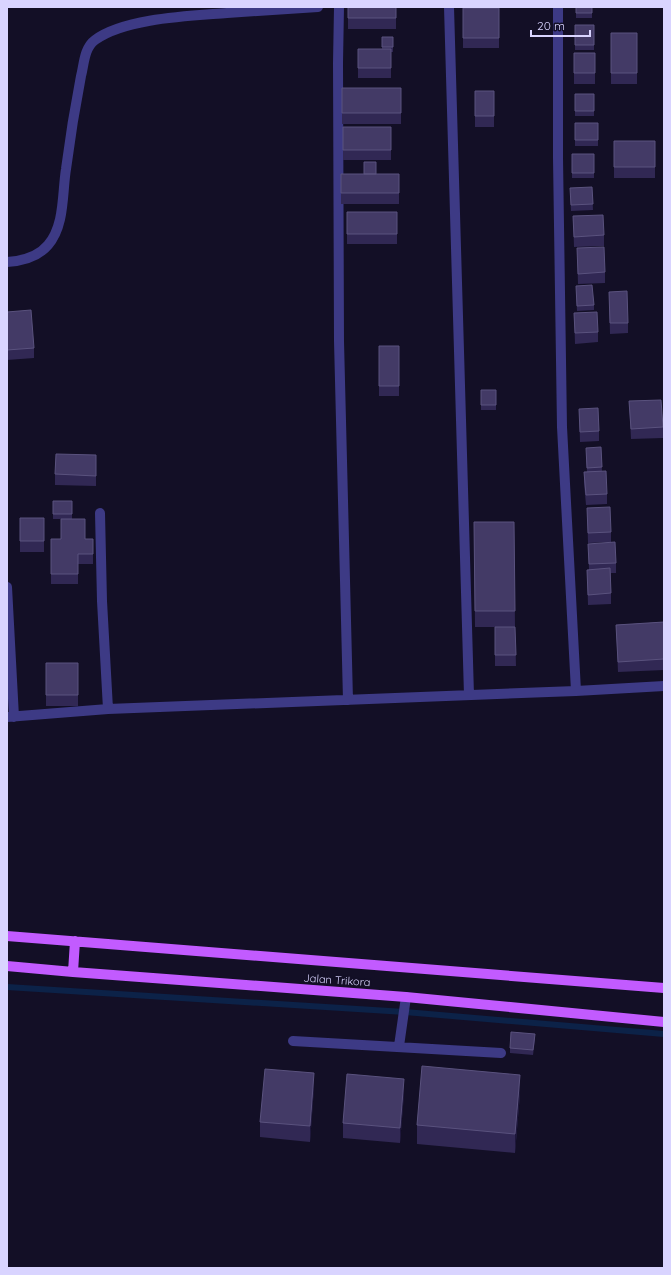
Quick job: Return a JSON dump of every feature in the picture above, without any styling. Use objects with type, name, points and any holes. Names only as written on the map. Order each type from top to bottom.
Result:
[{"type":"main road","name":"Jalan Trikora","points":[[7,936],[664,988]]},
{"type":"main road","points":[[73,972],[75,941]]},
{"type":"main road","name":"Jalan Trikora","points":[[7,966],[406,998],[664,1022]]},
{"type":"street","points":[[7,262],[20,261],[35,255],[48,246],[54,236],[60,216],[66,170],[86,54],[94,41],[107,33],[121,28],[180,17],[318,7]]},
{"type":"street","points":[[339,7],[339,341],[348,700]]},
{"type":"street","points":[[449,7],[469,695]]},
{"type":"street","points":[[558,7],[558,150],[562,427],[576,691]]},
{"type":"street","points":[[100,513],[108,709]]},
{"type":"street","points":[[7,586],[11,717],[108,709],[576,691],[664,686]]},
{"type":"street","points":[[399,1046],[406,998]]},
{"type":"street","points":[[292,1041],[501,1053]]},
{"type":"building","points":[[348,7],[396,7],[396,18],[348,18]]},
{"type":"building","points":[[576,7],[592,7],[592,13],[576,13]]},
{"type":"building","points":[[463,8],[499,8],[499,38],[463,38]]},
{"type":"building","points":[[575,25],[594,25],[594,45],[575,45]]},
{"type":"building","points":[[611,33],[637,33],[637,73],[611,73]]},
{"type":"building","points":[[382,37],[393,37],[393,47],[382,47]]},
{"type":"building","points":[[358,49],[391,49],[391,68],[358,68]]},
{"type":"building","points":[[574,53],[595,53],[595,73],[574,73]]},
{"type":"building","points":[[342,88],[401,88],[401,113],[342,113]]},
{"type":"building","points":[[475,91],[494,91],[494,116],[475,116]]},
{"type":"building","points":[[575,94],[594,94],[594,111],[575,111]]},
{"type":"building","points":[[575,123],[598,123],[598,140],[575,140]]},
{"type":"building","points":[[343,127],[391,127],[391,150],[343,150]]},
{"type":"building","points":[[614,141],[655,141],[655,167],[614,167]]},
{"type":"building","points":[[572,154],[594,154],[594,173],[572,173]]},
{"type":"building","points":[[364,162],[376,162],[376,174],[364,174]]},
{"type":"building","points":[[341,174],[399,174],[399,193],[341,193]]},
{"type":"building","points":[[592,187],[593,204],[571,205],[570,188]]},
{"type":"building","points":[[347,212],[397,212],[397,234],[347,234]]},
{"type":"building","points":[[603,215],[604,235],[574,237],[573,216]]},
{"type":"building","points":[[604,247],[605,272],[578,274],[577,248]]},
{"type":"building","points":[[592,285],[594,305],[577,306],[576,286]]},
{"type":"building","points":[[627,291],[628,323],[610,323],[609,292]]},
{"type":"building","points":[[31,310],[34,348],[7,350],[7,312]]},
{"type":"building","points":[[597,312],[598,332],[575,333],[574,313]]},
{"type":"building","points":[[379,346],[399,346],[399,386],[379,386]]},
{"type":"building","points":[[481,390],[496,390],[496,405],[481,405]]},
{"type":"building","points":[[661,400],[663,427],[631,429],[629,401]]},
{"type":"building","points":[[598,408],[599,431],[580,432],[579,409]]},
{"type":"building","points":[[601,447],[602,467],[587,468],[586,448]]},
{"type":"building","points":[[56,454],[96,455],[96,476],[55,474]]},
{"type":"building","points":[[606,471],[607,494],[586,495],[584,472]]},
{"type":"building","points":[[53,501],[72,501],[72,514],[53,514]]},
{"type":"building","points":[[610,507],[611,532],[588,533],[587,508]]},
{"type":"building","points":[[20,518],[44,518],[44,541],[20,541]]},
{"type":"building","points":[[61,519],[85,519],[85,539],[93,539],[93,554],[78,554],[78,574],[51,574],[51,539],[61,539]]},
{"type":"building","points":[[474,522],[514,522],[515,611],[475,611]]},
{"type":"building","points":[[615,542],[616,563],[589,564],[588,544]]},
{"type":"building","points":[[610,568],[611,593],[588,595],[587,570]]},
{"type":"building","points":[[664,622],[664,659],[618,662],[616,625]]},
{"type":"building","points":[[495,627],[515,627],[516,655],[495,655]]},
{"type":"building","points":[[46,663],[78,663],[78,695],[46,695]]},
{"type":"building","points":[[511,1032],[535,1034],[533,1050],[510,1048]]},
{"type":"building","points":[[422,1066],[520,1075],[515,1134],[417,1125]]},
{"type":"building","points":[[265,1069],[314,1073],[310,1126],[260,1122]]},
{"type":"building","points":[[347,1074],[404,1079],[400,1128],[343,1123]]},
{"type":"waterway","points":[[7,987],[405,1012],[664,1034]]}]
